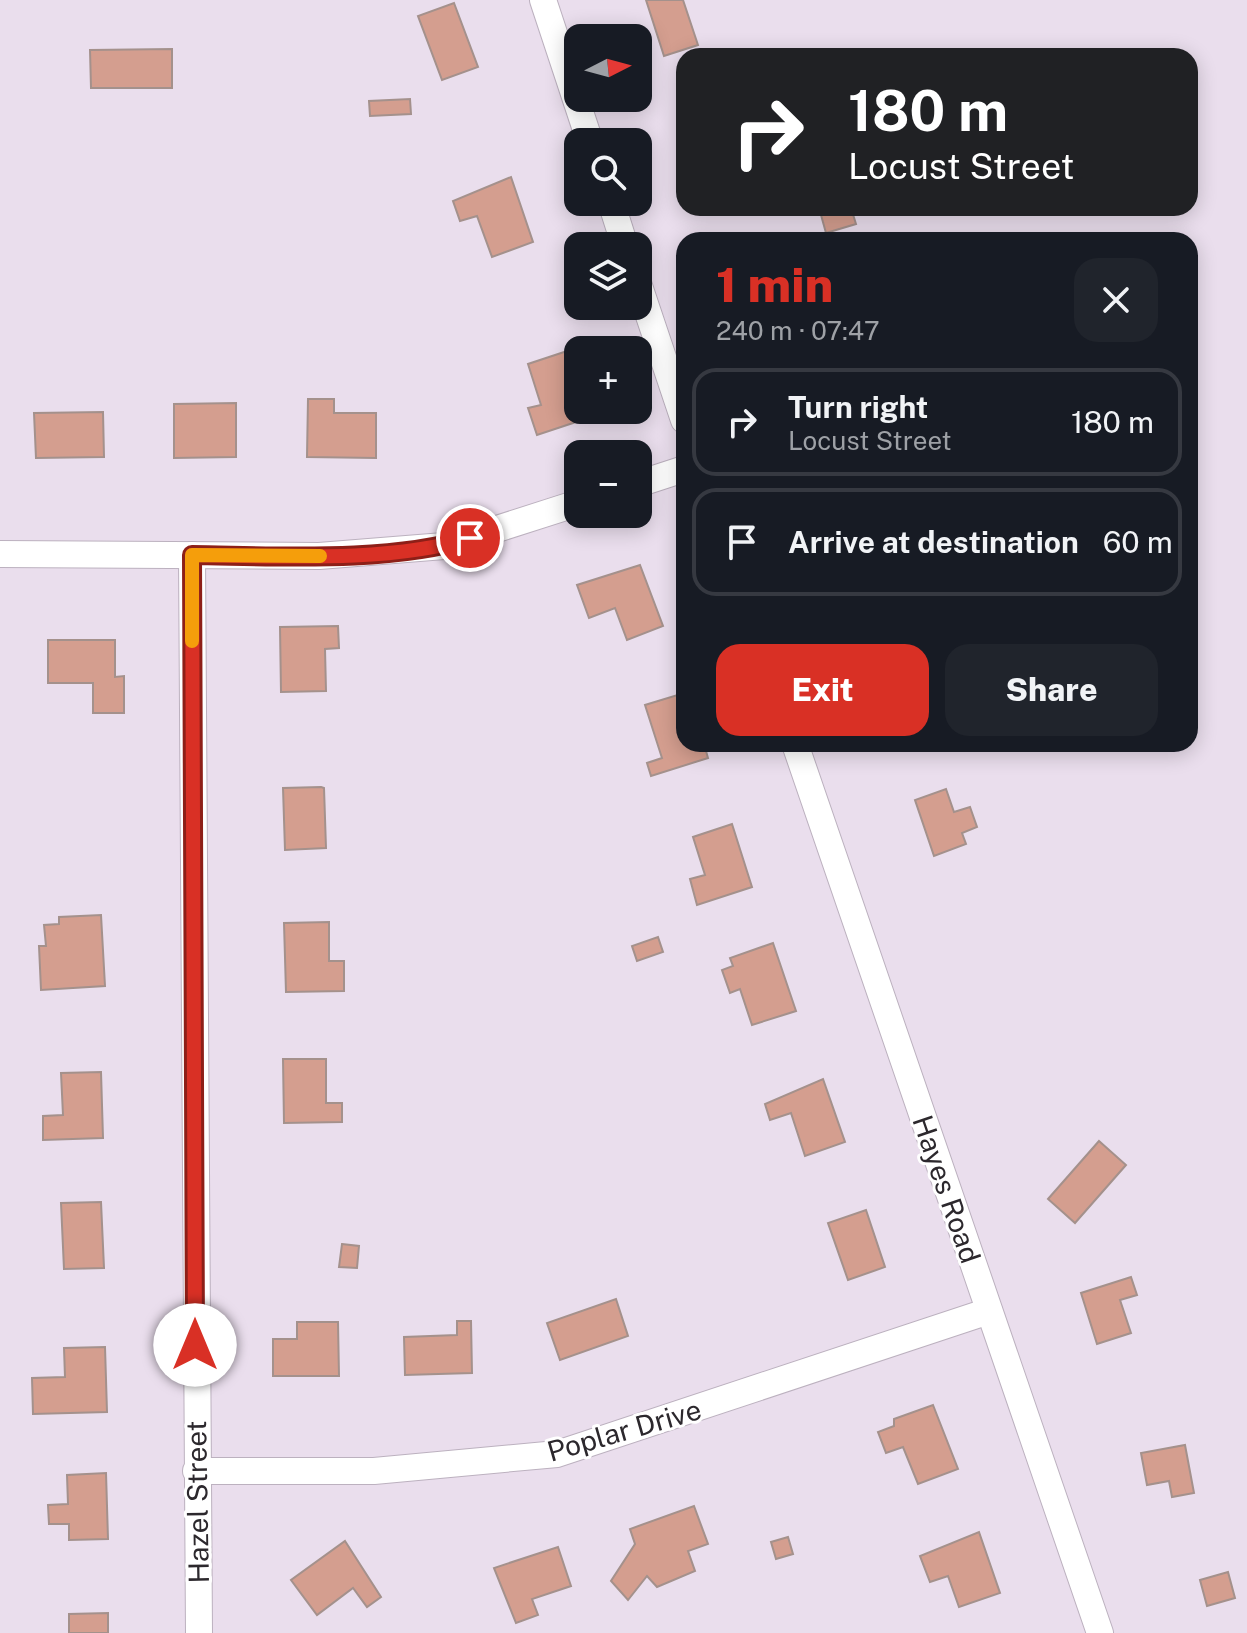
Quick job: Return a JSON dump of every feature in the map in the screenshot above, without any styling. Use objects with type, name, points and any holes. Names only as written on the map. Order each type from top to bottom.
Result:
[{"type":"street","points":[[543,0],[585,128]]},
{"type":"street","points":[[650,320],[676,396]]},
{"type":"street","points":[[652,479],[676,472]]},
{"type":"street","points":[[0,554],[319,556],[444,546],[564,507]]},
{"type":"street","name":"Hazel Street","points":[[192,555],[199,1633]]},
{"type":"street","name":"Hayes Road","points":[[798,752],[1100,1633]]},
{"type":"street","name":"Poplar Drive","points":[[196,1471],[374,1471],[557,1454],[989,1311]]},
{"type":"building","points":[[646,0],[683,0],[698,45],[676,48],[676,52],[664,56]]},
{"type":"building","points":[[454,3],[478,67],[442,80],[418,16]]},
{"type":"building","points":[[172,49],[172,88],[91,88],[90,50]]},
{"type":"building","points":[[410,99],[411,114],[370,116],[369,101]]},
{"type":"building","points":[[511,177],[533,242],[492,257],[477,216],[460,221],[453,201]]},
{"type":"building","points":[[821,216],[854,216],[856,224],[826,232]]},
{"type":"building","points":[[564,352],[564,424],[570,424],[537,435],[528,408],[541,405],[528,364]]},
{"type":"building","points":[[308,399],[334,399],[334,413],[376,413],[376,458],[307,457]]},
{"type":"building","points":[[236,403],[236,457],[174,458],[174,404]]},
{"type":"building","points":[[103,412],[104,457],[36,458],[34,413]]},
{"type":"building","points":[[640,565],[663,626],[627,640],[615,608],[589,618],[577,585]]},
{"type":"building","points":[[338,626],[339,648],[325,649],[326,691],[281,692],[280,627]]},
{"type":"building","points":[[48,640],[115,640],[115,677],[124,676],[124,713],[93,713],[93,683],[48,683]]},
{"type":"building","points":[[676,695],[676,752],[706,752],[708,758],[651,776],[647,763],[662,758],[645,705]]},
{"type":"building","points":[[283,788],[324,788],[326,848],[285,850]]},
{"type":"building","points":[[946,789],[954,812],[970,807],[977,827],[962,833],[966,844],[934,856],[915,800]]},
{"type":"building","points":[[732,824],[752,887],[697,905],[690,879],[705,875],[693,837]]},
{"type":"building","points":[[101,915],[105,986],[41,990],[39,946],[46,946],[44,925],[59,924],[59,917]]},
{"type":"building","points":[[329,922],[329,961],[344,961],[344,991],[286,992],[284,923]]},
{"type":"building","points":[[658,937],[663,952],[637,961],[632,946]]},
{"type":"building","points":[[773,943],[796,1011],[752,1025],[740,989],[730,993],[722,970],[733,966],[730,958]]},
{"type":"building","points":[[283,1059],[326,1059],[326,1103],[342,1103],[342,1122],[284,1123]]},
{"type":"building","points":[[101,1072],[103,1138],[43,1140],[43,1116],[63,1115],[61,1073]]},
{"type":"building","points":[[823,1079],[845,1142],[805,1156],[791,1113],[770,1120],[765,1104]]},
{"type":"building","points":[[1099,1141],[1126,1165],[1075,1223],[1048,1199]]},
{"type":"building","points":[[101,1202],[104,1268],[64,1269],[61,1203]]},
{"type":"building","points":[[866,1210],[885,1267],[848,1280],[828,1223]]},
{"type":"building","points":[[342,1244],[359,1246],[357,1268],[339,1267]]},
{"type":"building","points":[[1131,1277],[1137,1295],[1120,1300],[1131,1333],[1097,1344],[1081,1293]]},
{"type":"building","points":[[616,1299],[628,1336],[560,1360],[547,1323]]},
{"type":"building","points":[[457,1321],[471,1321],[472,1373],[405,1375],[404,1337],[457,1335]]},
{"type":"building","points":[[297,1322],[338,1322],[339,1376],[273,1376],[273,1339],[297,1339]]},
{"type":"building","points":[[105,1347],[107,1412],[33,1414],[32,1378],[65,1377],[64,1348]]},
{"type":"building","points":[[933,1405],[958,1469],[918,1484],[903,1447],[886,1453],[878,1432],[894,1426],[894,1419]]},
{"type":"building","points":[[1185,1445],[1194,1493],[1172,1497],[1169,1481],[1147,1485],[1141,1453]]},
{"type":"building","points":[[106,1473],[108,1539],[69,1540],[69,1524],[49,1524],[48,1505],[68,1504],[67,1475]]},
{"type":"building","points":[[694,1506],[708,1544],[688,1551],[695,1571],[657,1587],[647,1576],[628,1600],[611,1581],[635,1544],[630,1529]]},
{"type":"building","points":[[979,1532],[1000,1593],[959,1607],[948,1576],[930,1582],[920,1556]]},
{"type":"building","points":[[788,1537],[793,1554],[776,1559],[771,1542]]},
{"type":"building","points":[[345,1541],[381,1597],[367,1607],[353,1588],[317,1615],[291,1580]]},
{"type":"building","points":[[558,1547],[571,1586],[532,1599],[538,1615],[516,1623],[494,1568]]},
{"type":"building","points":[[1228,1572],[1235,1598],[1207,1606],[1200,1580]]},
{"type":"building","points":[[108,1613],[108,1633],[69,1633],[69,1614]]},
{"type":"slow traffic","points":[[192,641],[192,555],[320,556]]},
{"type":"route","points":[[195,1345],[192,555],[319,556],[444,546],[470,538]]}]
